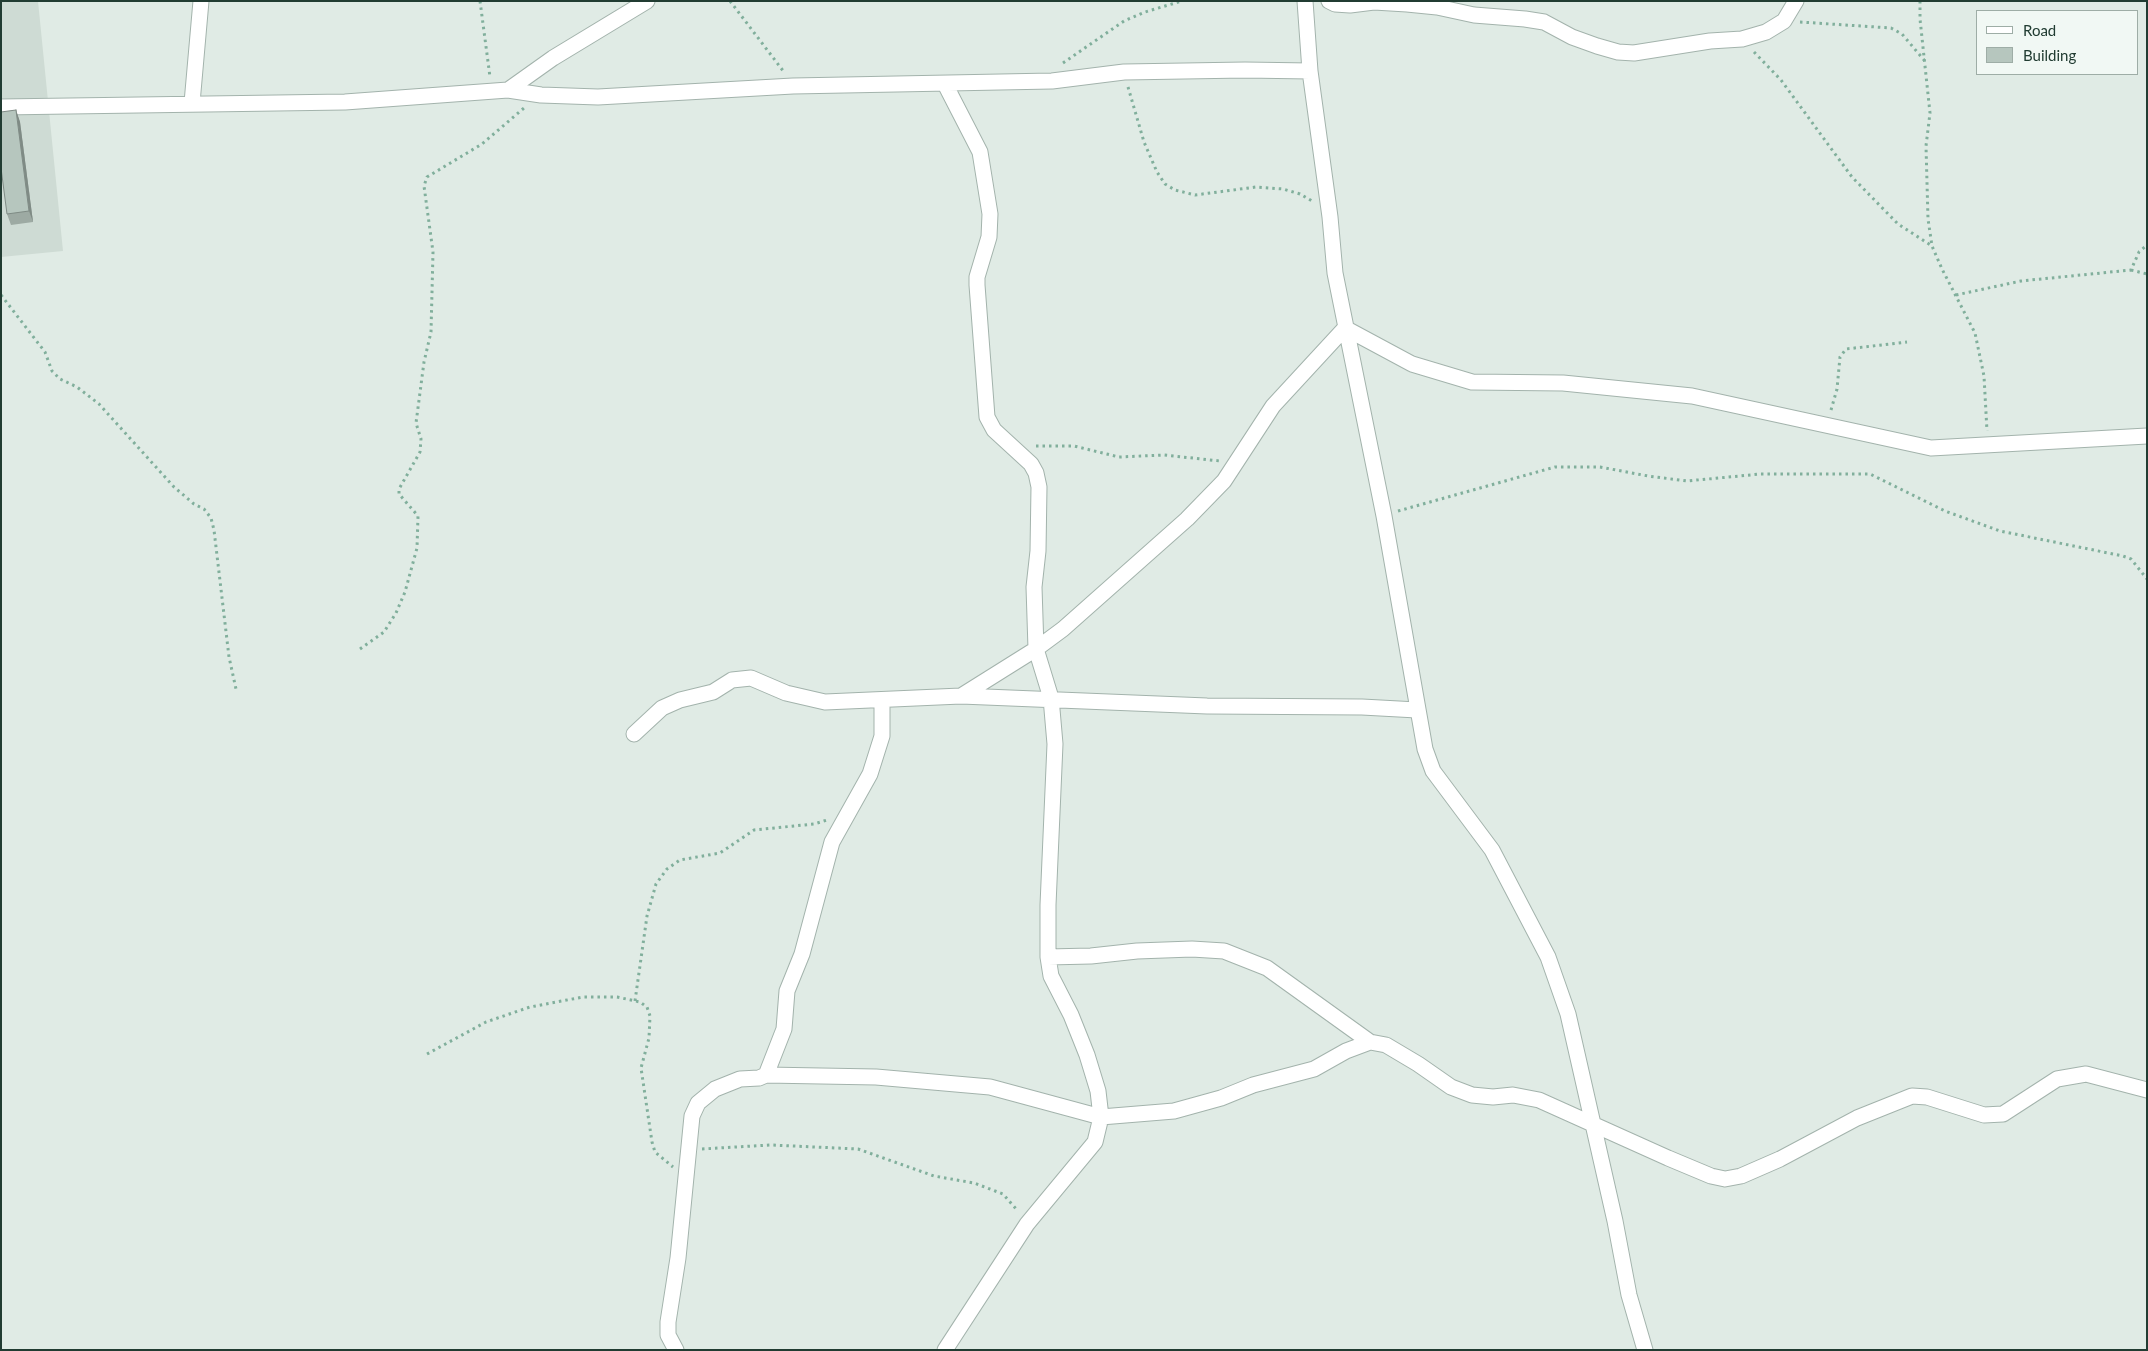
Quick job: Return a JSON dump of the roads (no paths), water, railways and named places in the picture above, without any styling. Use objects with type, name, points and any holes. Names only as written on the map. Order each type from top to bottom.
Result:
[{"type":"street","points":[[192,102],[201,1]]},
{"type":"street","points":[[508,90],[554,58],[647,1]]},
{"type":"street","points":[[1305,1],[1310,72],[1330,217],[1335,273],[1384,516],[1425,749],[1433,771],[1492,850],[1548,957],[1568,1014],[1615,1221],[1629,1295],[1646,1350]]},
{"type":"street","points":[[1329,1],[1335,4],[1350,5],[1374,2],[1407,4],[1437,7],[1474,15],[1544,22],[1572,37],[1618,52],[1634,53],[1710,40],[1742,39],[1766,32],[1784,21],[1796,1]]},
{"type":"street","points":[[1,107],[192,102],[345,102],[508,90],[540,95],[598,98],[793,86],[1052,81],[1124,72],[1245,70],[1310,72]]},
{"type":"street","points":[[945,84],[980,152],[990,228],[977,285],[987,417],[994,430],[1031,464],[1036,473],[1039,487],[1038,551],[1034,587],[1036,649],[1051,698],[1055,744],[1048,904],[1048,957],[1051,976],[1071,1015],[1087,1055],[1098,1091],[1101,1117],[1095,1142],[1026,1224],[945,1350]]},
{"type":"street","points":[[1346,328],[1412,364],[1472,382],[1563,383],[1692,396],[1751,407],[1822,426],[1930,448],[2147,436]]},
{"type":"street","points":[[961,696],[1036,649],[1116,584],[1187,519],[1224,481],[1273,406],[1346,328]]},
{"type":"street","points":[[634,734],[662,708],[680,700],[713,692],[732,680],[739,678],[751,678],[786,693],[825,702],[961,696],[1051,698],[1207,706],[1362,707],[1418,710]]},
{"type":"street","points":[[766,1074],[784,1029],[787,991],[802,954],[832,842],[870,774],[882,736],[882,700]]},
{"type":"street","points":[[1048,957],[1192,949],[1224,951],[1268,968],[1370,1042],[1386,1045],[1418,1064],[1451,1088],[1472,1096],[1493,1097],[1513,1095],[1539,1100],[1711,1176],[1725,1179],[1741,1176],[1780,1159],[1857,1118],[1912,1096],[1927,1097],[1984,1115],[2003,1114],[2057,1079],[2086,1074],[2147,1090]]},
{"type":"street","points":[[676,1350],[668,1336],[668,1322],[678,1258],[687,1151],[692,1116],[698,1103],[706,1095],[727,1082],[759,1078],[766,1074],[876,1077],[990,1087],[1101,1117],[1174,1111],[1221,1098],[1253,1085],[1314,1069],[1346,1051],[1370,1042]]}]
